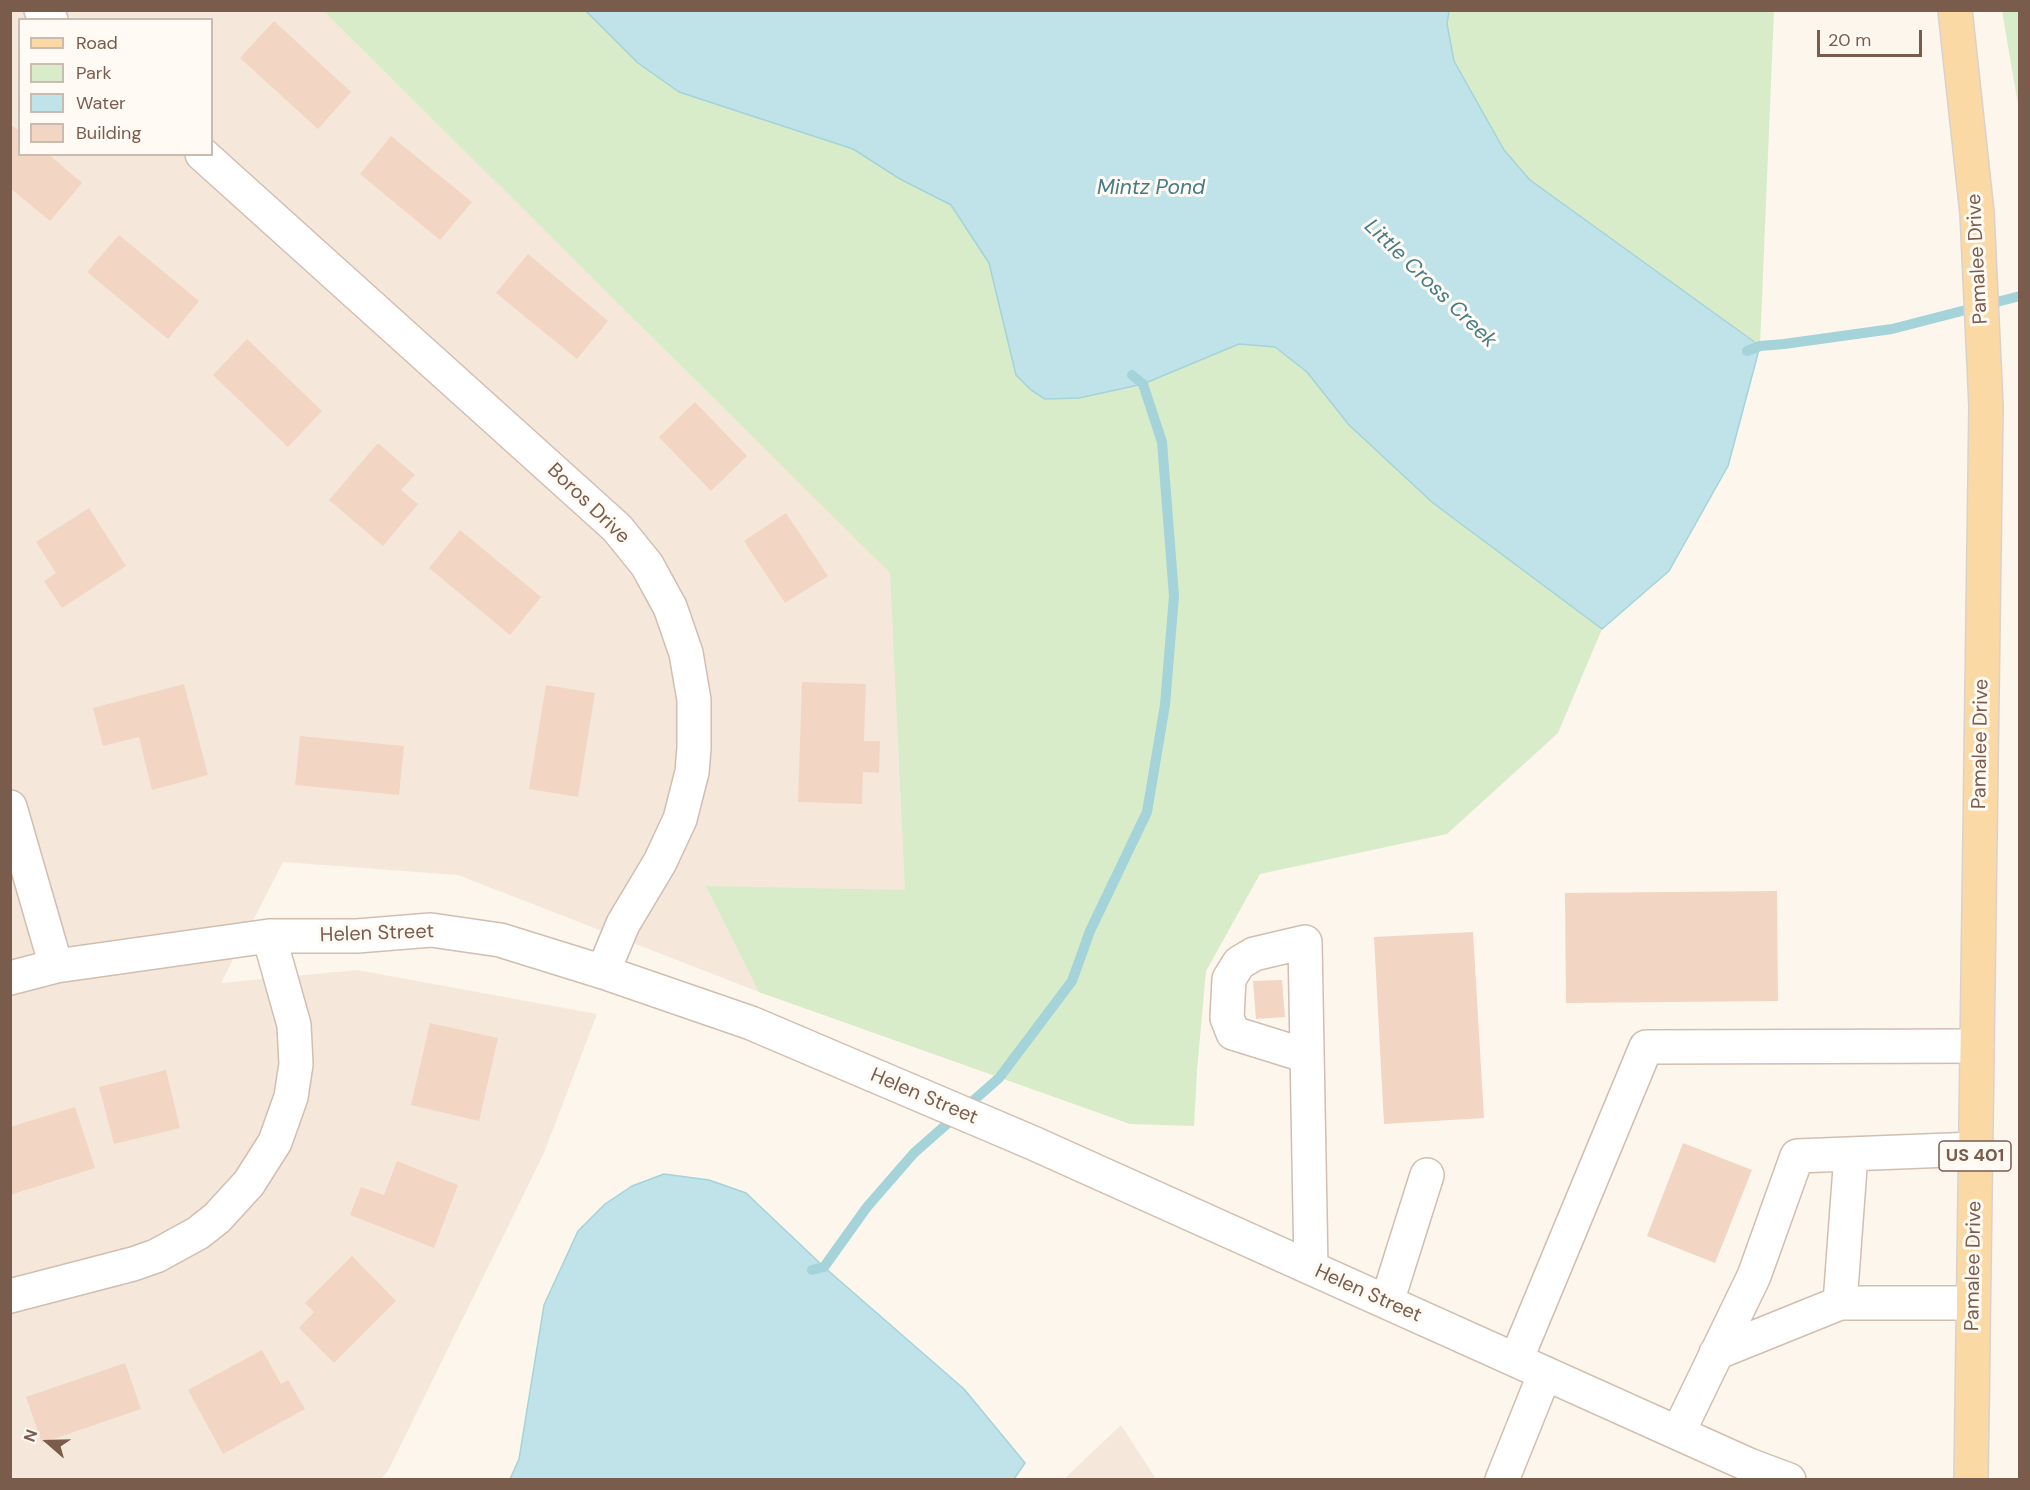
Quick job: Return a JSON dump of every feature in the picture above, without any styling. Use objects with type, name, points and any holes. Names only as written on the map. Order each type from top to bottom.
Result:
[{"type":"main road","name":"Pamalee Drive","points":[[1955,10],[1977,213],[1986,405],[1971,1479]]},
{"type":"street","name":"Boros Drive","points":[[204,156],[617,528],[647,565],[670,608],[686,653],[694,700],[692,772],[680,819],[660,862],[623,924],[603,972]]},
{"type":"street","points":[[10,807],[56,966]]},
{"type":"street","name":"Helen Street","points":[[10,978],[56,966],[269,936],[357,936],[430,930],[500,940],[603,972],[751,1023],[1033,1143],[1678,1433],[1718,1467],[1789,1479]]},
{"type":"street","points":[[10,1296],[156,1256],[198,1233],[217,1218],[249,1183],[275,1142],[291,1097],[296,1064],[294,1025],[269,936]]},
{"type":"street","points":[[1502,1479],[1530,1367],[1646,1047],[1977,1046]]},
{"type":"street","points":[[1307,1056],[1311,1268]]},
{"type":"street","points":[[1678,1433],[1754,1276],[1797,1156],[1976,1149]]},
{"type":"street","points":[[1840,1304],[1851,1154]]},
{"type":"street","points":[[1387,1302],[1427,1175]]},
{"type":"street","points":[[1716,1353],[1840,1304],[1973,1303]]},
{"type":"shaded area","points":[[10,11],[556,11],[902,238],[968,1066],[759,992],[458,875],[283,862],[221,983],[357,970],[597,1014],[544,1153],[388,1471],[381,1479],[11,1479]]},
{"type":"shaded area","points":[[1121,1425],[1156,1479],[1064,1479]]},
{"type":"green space","points":[[1449,10],[1774,11],[1760,346],[1530,180],[1504,150],[1454,61],[1447,24]]},
{"type":"green space","points":[[324,11],[591,11],[679,92],[853,149],[900,179],[951,205],[989,263],[1016,375],[1143,384],[1239,344],[1275,347],[1307,372],[1349,425],[1433,503],[1602,629],[1558,733],[1447,834],[1260,874],[1206,971],[1194,1126],[1130,1124],[759,992],[706,886],[905,890],[890,573]]},
{"type":"green space","points":[[2002,11],[2019,11],[2019,110]]},
{"type":"water","name":"Mintz Pond","points":[[586,11],[1449,11],[1447,24],[1454,61],[1504,150],[1530,180],[1760,346],[1728,466],[1669,571],[1602,629],[1433,503],[1349,425],[1307,372],[1275,347],[1239,344],[1143,384],[1079,398],[1045,399],[1031,390],[1016,375],[989,263],[951,205],[900,179],[853,149],[679,92],[638,63]]},
{"type":"water","points":[[664,1174],[709,1180],[746,1193],[824,1267],[964,1389],[1025,1463],[1014,1479],[510,1479],[519,1459],[544,1305],[578,1231],[605,1204],[632,1186]]},
{"type":"building","points":[[274,21],[351,92],[318,129],[240,58]]},
{"type":"building","points":[[10,124],[18,130],[18,156],[50,156],[82,183],[50,221],[10,188]]},
{"type":"building","points":[[391,136],[472,202],[440,240],[360,174]]},
{"type":"building","points":[[119,235],[199,301],[168,339],[87,272]]},
{"type":"building","points":[[528,254],[608,321],[577,359],[496,293]]},
{"type":"building","points":[[247,339],[322,411],[288,447],[213,375]]},
{"type":"building","points":[[695,402],[747,456],[711,491],[659,437]]},
{"type":"building","points":[[378,443],[415,475],[401,490],[418,504],[383,546],[329,500]]},
{"type":"building","points":[[89,508],[126,566],[62,608],[44,581],[56,573],[36,542]]},
{"type":"building","points":[[786,513],[828,576],[785,603],[744,541]]},
{"type":"building","points":[[460,530],[541,597],[510,635],[429,568]]},
{"type":"building","points":[[802,682],[866,684],[864,741],[880,741],[879,773],[863,772],[862,804],[798,802]]},
{"type":"building","points":[[184,684],[208,775],[152,790],[139,737],[103,746],[93,708]]},
{"type":"building","points":[[546,685],[595,693],[578,797],[529,789]]},
{"type":"building","points":[[300,736],[404,746],[399,795],[295,785]]},
{"type":"building","points":[[1777,891],[1778,1001],[1566,1003],[1565,893]]},
{"type":"building","points":[[1473,932],[1484,1118],[1384,1124],[1374,937]]},
{"type":"building","points":[[1282,980],[1285,1017],[1256,1019],[1253,981]]},
{"type":"building","points":[[430,1023],[498,1038],[479,1121],[411,1105]]},
{"type":"building","points":[[166,1070],[180,1128],[114,1144],[99,1087]]},
{"type":"building","points":[[75,1107],[95,1168],[10,1195],[10,1127]]},
{"type":"building","points":[[1683,1143],[1752,1170],[1715,1263],[1647,1236]]},
{"type":"building","points":[[397,1161],[458,1185],[434,1248],[350,1215],[361,1187],[384,1195]]},
{"type":"building","points":[[352,1256],[396,1301],[334,1363],[299,1328],[314,1312],[305,1303]]},
{"type":"building","points":[[262,1350],[281,1384],[288,1380],[305,1409],[223,1454],[188,1390]]},
{"type":"building","points":[[125,1363],[141,1409],[42,1443],[26,1397]]},
{"type":"waterway","name":"Little Cross Creek","points":[[1747,351],[1760,346],[1892,329],[2020,296]]},
{"type":"waterway","points":[[812,1270],[824,1267],[867,1207],[914,1153],[999,1078],[1072,981],[1090,931],[1147,812],[1165,705],[1174,596],[1162,442],[1143,384],[1132,375]]}]
